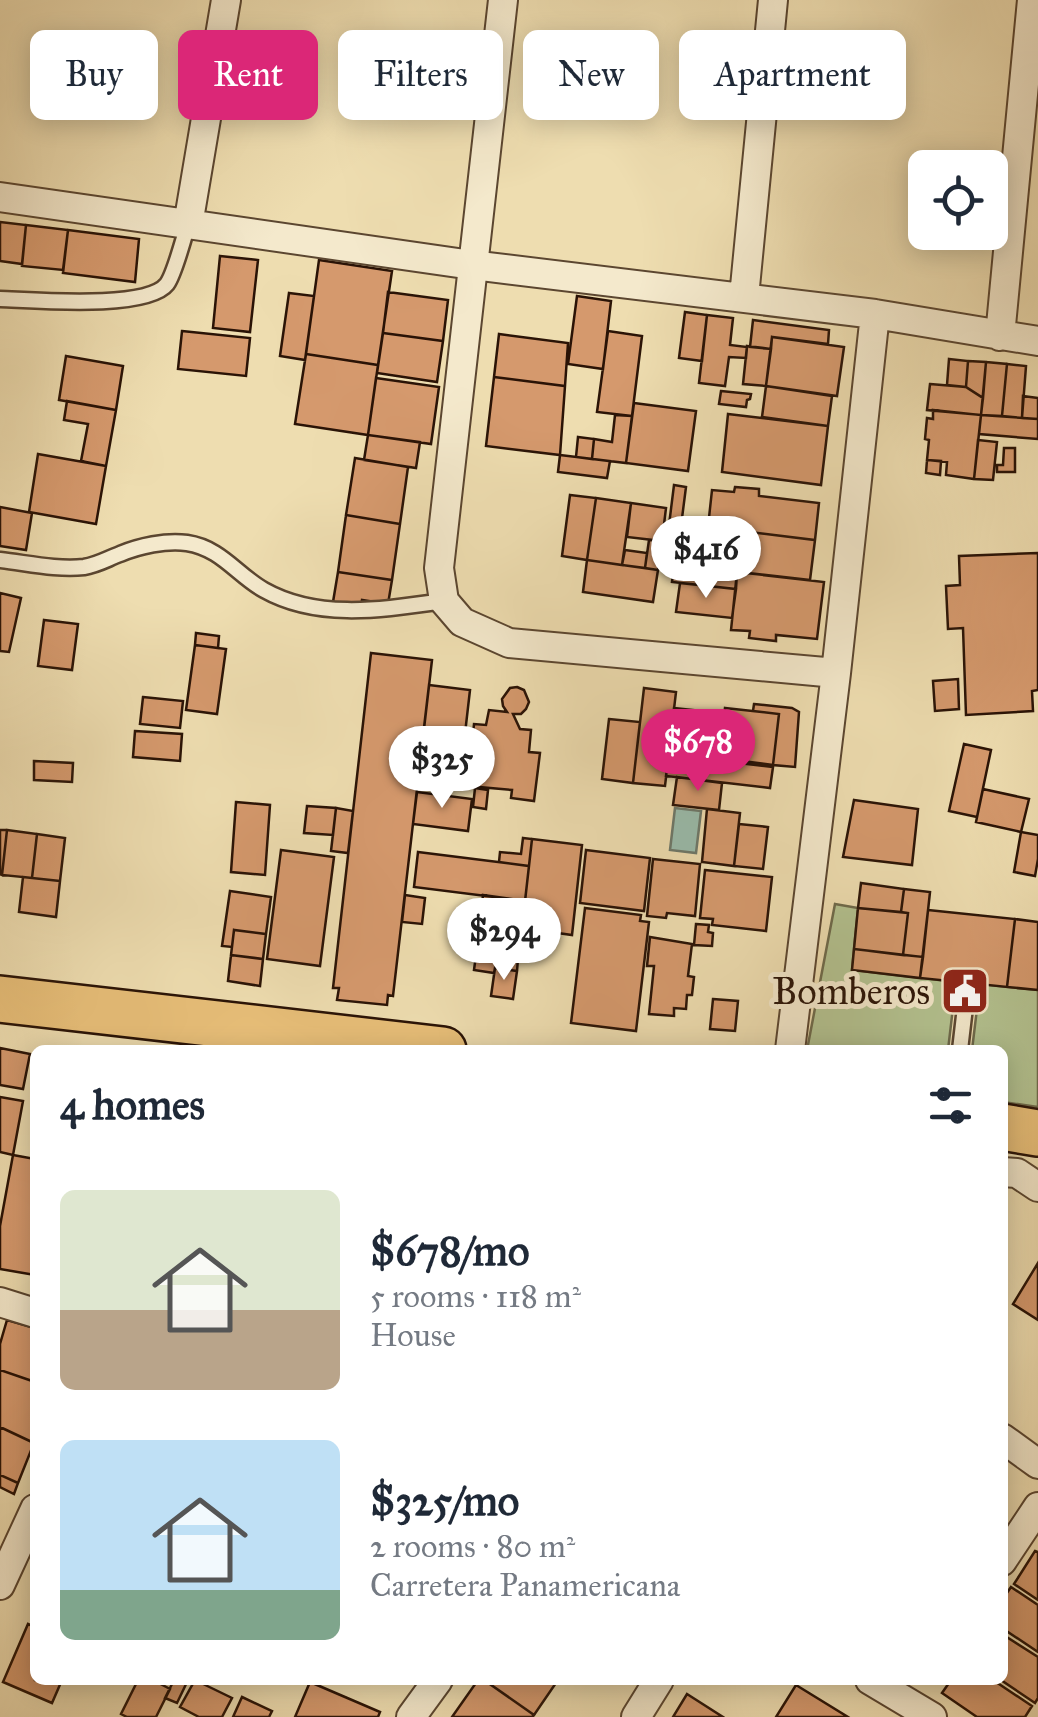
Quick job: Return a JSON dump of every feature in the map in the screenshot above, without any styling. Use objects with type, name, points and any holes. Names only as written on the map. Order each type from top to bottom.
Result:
[{"type":"main road","points":[[0,998],[227,1038],[353,1045]]},
{"type":"street","points":[[188,225],[226,0]]},
{"type":"street","points":[[503,0],[439,568],[444,600],[462,622],[509,643],[836,673]]},
{"type":"street","points":[[744,297],[773,0]]},
{"type":"street","points":[[1000,336],[1032,0]]},
{"type":"street","points":[[0,198],[472,266],[875,314],[1038,341]]},
{"type":"street","points":[[791,1045],[875,314]]},
{"type":"street","points":[[1008,1172],[1017,1173],[1038,1187]]},
{"type":"street","points":[[0,1302],[30,1311]]},
{"type":"street","points":[[1008,1442],[1038,1464]]},
{"type":"street","points":[[1008,1552],[1038,1506]]},
{"type":"street","points":[[0,1586],[30,1521]]},
{"type":"street","points":[[411,1717],[434,1685]]},
{"type":"street","points":[[636,1717],[656,1685]]},
{"type":"street","points":[[880,1685],[917,1704]]},
{"type":"lane","points":[[0,299],[68,302],[135,299],[153,294],[167,284],[188,225]]},
{"type":"lane","points":[[0,560],[85,567],[136,548],[184,542],[214,552],[265,591],[312,607],[393,608],[444,600]]},
{"type":"lane","points":[[961,1045],[967,990]]},
{"type":"green space","points":[[835,904],[858,908],[852,970],[956,982],[949,1045],[808,1045]]},
{"type":"green space","points":[[980,984],[1038,990],[1038,1107],[1008,1103],[1008,1045],[973,1045]]},
{"type":"shaded area","points":[[675,808],[701,811],[696,853],[670,850]]},
{"type":"building","points":[[0,222],[26,225],[22,264],[0,261]]},
{"type":"building","points":[[26,225],[68,230],[63,270],[22,266]]},
{"type":"building","points":[[68,230],[139,239],[135,282],[63,273]]},
{"type":"building","points":[[220,256],[258,260],[250,332],[213,328]]},
{"type":"building","points":[[319,260],[392,271],[378,365],[306,354]]},
{"type":"building","points":[[388,292],[448,300],[443,341],[383,333]]},
{"type":"building","points":[[289,293],[314,296],[305,360],[280,356]]},
{"type":"building","points":[[577,296],[611,301],[603,369],[568,364]]},
{"type":"building","points":[[685,312],[707,315],[702,361],[679,358]]},
{"type":"building","points":[[707,315],[733,318],[730,345],[747,347],[746,358],[729,357],[725,386],[699,383]]},
{"type":"building","points":[[753,320],[829,330],[828,344],[772,337],[771,349],[750,347]]},
{"type":"building","points":[[182,331],[250,338],[246,376],[178,369]]},
{"type":"building","points":[[608,331],[642,336],[632,416],[597,412]]},
{"type":"building","points":[[383,333],[443,341],[437,382],[377,373]]},
{"type":"building","points":[[499,334],[568,343],[565,386],[494,377]]},
{"type":"building","points":[[772,337],[844,347],[837,396],[766,386]]},
{"type":"building","points":[[747,346],[771,349],[766,386],[743,384]]},
{"type":"building","points":[[306,354],[378,365],[368,435],[295,424]]},
{"type":"building","points":[[66,356],[123,366],[116,410],[59,400]]},
{"type":"building","points":[[949,359],[968,361],[966,387],[947,385]]},
{"type":"building","points":[[968,361],[986,362],[983,398],[966,387]]},
{"type":"building","points":[[986,362],[1007,364],[1002,416],[981,415]]},
{"type":"building","points":[[1007,364],[1026,366],[1022,418],[1002,416]]},
{"type":"building","points":[[494,377],[565,386],[560,455],[486,446]]},
{"type":"building","points":[[376,378],[439,387],[431,444],[368,435]]},
{"type":"building","points":[[930,384],[966,387],[983,398],[981,415],[927,410]]},
{"type":"building","points":[[766,386],[832,396],[828,426],[762,417]]},
{"type":"building","points":[[721,391],[751,394],[746,407],[719,404]]},
{"type":"building","points":[[1023,396],[1038,398],[1038,419],[1022,418]]},
{"type":"building","points":[[67,401],[116,410],[106,466],[81,461],[88,424],[64,420]]},
{"type":"building","points":[[634,403],[696,411],[688,471],[626,463]]},
{"type":"building","points":[[933,410],[981,415],[974,479],[946,475],[947,462],[927,460],[927,418],[933,419]]},
{"type":"building","points":[[728,414],[828,426],[821,485],[722,472]]},
{"type":"building","points":[[615,415],[632,416],[626,463],[592,459],[594,439],[612,442]]},
{"type":"building","points":[[981,415],[1038,419],[1038,439],[979,434]]},
{"type":"building","points":[[368,435],[420,442],[416,468],[364,460]]},
{"type":"building","points":[[578,437],[594,439],[592,459],[576,457]]},
{"type":"building","points":[[978,440],[997,442],[993,480],[974,479]]},
{"type":"building","points":[[1004,448],[1015,448],[1015,472],[997,472],[997,465],[1003,465]]},
{"type":"building","points":[[38,454],[106,466],[96,524],[29,512]]},
{"type":"building","points":[[560,455],[610,461],[607,478],[558,472]]},
{"type":"building","points":[[355,458],[408,467],[400,524],[346,515]]},
{"type":"building","points":[[927,460],[941,461],[940,475],[926,473]]},
{"type":"building","points":[[674,485],[686,487],[681,526],[669,525]]},
{"type":"building","points":[[735,487],[759,489],[759,496],[819,503],[815,540],[708,527],[712,490],[734,492]]},
{"type":"building","points":[[570,495],[596,498],[587,560],[562,556]]},
{"type":"building","points":[[596,498],[631,503],[622,565],[587,560]]},
{"type":"building","points":[[631,503],[666,508],[662,541],[627,537]]},
{"type":"building","points":[[0,507],[32,513],[26,550],[0,546]]},
{"type":"building","points":[[346,515],[400,524],[392,580],[338,572]]},
{"type":"building","points":[[708,527],[815,540],[810,580],[703,568]]},
{"type":"building","points":[[649,540],[662,541],[658,570],[645,568]]},
{"type":"building","points":[[625,550],[647,553],[645,568],[622,565]]},
{"type":"building","points":[[1038,553],[1038,690],[1032,691],[1033,711],[966,715],[963,628],[948,629],[946,586],[960,585],[959,556]]},
{"type":"building","points":[[587,560],[658,570],[653,602],[583,592]]},
{"type":"building","points":[[674,565],[737,572],[736,589],[672,582]]},
{"type":"building","points":[[338,572],[392,580],[388,604],[362,600],[361,606],[333,602]]},
{"type":"building","points":[[737,572],[824,582],[817,639],[776,635],[776,641],[749,638],[750,631],[731,630]]},
{"type":"building","points":[[680,583],[736,589],[732,618],[676,612]]},
{"type":"building","points":[[0,593],[21,598],[9,652],[0,651]]},
{"type":"building","points":[[44,620],[78,624],[72,670],[38,666]]},
{"type":"building","points":[[196,633],[219,636],[218,648],[195,645]]},
{"type":"building","points":[[195,645],[226,649],[217,714],[186,710]]},
{"type":"building","points":[[371,653],[432,660],[393,996],[388,995],[387,1005],[337,1000],[339,988],[333,988]]},
{"type":"building","points":[[958,679],[959,709],[935,711],[933,681]]},
{"type":"building","points":[[429,685],[470,690],[459,786],[418,781],[421,750],[442,752],[443,739],[423,736]]},
{"type":"building","points":[[510,688],[524,690],[529,702],[521,714],[513,714],[520,729],[531,730],[529,752],[540,753],[534,801],[511,798],[512,790],[468,786],[474,724],[486,725],[489,710],[507,712],[502,699]]},
{"type":"building","points":[[644,688],[676,692],[665,786],[633,783]]},
{"type":"building","points":[[143,697],[183,701],[180,728],[140,724]]},
{"type":"building","points":[[754,704],[799,712],[795,767],[773,765],[779,714],[753,711]]},
{"type":"building","points":[[674,708],[712,712],[707,759],[669,755]]},
{"type":"building","points":[[725,708],[779,714],[773,765],[719,758]]},
{"type":"building","points":[[609,719],[640,722],[633,783],[602,779]]},
{"type":"building","points":[[135,731],[182,734],[180,761],[133,757]]},
{"type":"building","points":[[964,744],[991,750],[977,817],[949,811]]},
{"type":"building","points":[[669,755],[773,767],[770,788],[666,776]]},
{"type":"building","points":[[34,761],[73,763],[72,782],[34,780]]},
{"type":"building","points":[[677,777],[722,783],[719,810],[673,805]]},
{"type":"building","points":[[475,788],[488,790],[486,809],[473,807]]},
{"type":"building","points":[[983,789],[1029,799],[1021,832],[976,822]]},
{"type":"building","points":[[417,792],[472,799],[468,831],[413,824]]},
{"type":"building","points":[[854,800],[918,809],[912,865],[843,857]]},
{"type":"building","points":[[236,802],[270,805],[265,875],[231,872]]},
{"type":"building","points":[[307,806],[336,808],[333,835],[304,833]]},
{"type":"building","points":[[336,808],[353,811],[348,853],[331,851]]},
{"type":"building","points":[[707,809],[740,813],[734,866],[702,862]]},
{"type":"building","points":[[739,824],[768,827],[763,869],[734,866]]},
{"type":"building","points":[[0,830],[7,830],[2,875],[0,874]]},
{"type":"building","points":[[7,830],[37,834],[32,878],[2,875]]},
{"type":"building","points":[[1021,832],[1038,835],[1035,876],[1014,872]]},
{"type":"building","points":[[37,834],[65,838],[60,881],[32,878]]},
{"type":"building","points":[[523,838],[532,839],[529,866],[499,862],[500,852],[521,854]]},
{"type":"building","points":[[532,839],[582,845],[572,935],[522,928]]},
{"type":"building","points":[[281,850],[334,857],[320,966],[267,959]]},
{"type":"building","points":[[586,850],[650,858],[644,911],[580,903]]},
{"type":"building","points":[[418,852],[529,866],[525,901],[414,887]]},
{"type":"building","points":[[653,859],[700,864],[695,916],[647,916]]},
{"type":"building","points":[[705,870],[772,877],[766,931],[712,925],[713,919],[700,918]]},
{"type":"building","points":[[23,877],[60,881],[56,917],[19,912]]},
{"type":"building","points":[[861,883],[904,889],[901,912],[858,908]]},
{"type":"building","points":[[904,889],[930,892],[923,957],[903,955],[908,913],[901,912]]},
{"type":"building","points":[[230,891],[271,897],[266,934],[234,930],[232,947],[222,946]]},
{"type":"building","points":[[405,895],[425,898],[422,924],[402,922]]},
{"type":"building","points":[[483,895],[525,901],[522,928],[480,923]]},
{"type":"building","points":[[585,908],[641,915],[640,921],[649,922],[636,1031],[571,1023]]},
{"type":"building","points":[[858,908],[908,913],[903,955],[854,949]]},
{"type":"building","points":[[928,910],[1015,919],[1007,987],[920,978]]},
{"type":"building","points":[[1015,919],[1038,922],[1038,990],[1007,987]]},
{"type":"building","points":[[480,923],[522,928],[519,946],[478,940]]},
{"type":"building","points":[[696,924],[709,925],[712,946],[694,945]]},
{"type":"building","points":[[234,930],[266,934],[263,959],[231,955]]},
{"type":"building","points":[[650,937],[692,944],[688,976],[694,977],[692,995],[687,995],[686,1009],[674,1008],[674,1016],[649,1014],[654,966],[647,966]]},
{"type":"building","points":[[478,940],[519,946],[517,971],[474,970]]},
{"type":"building","points":[[854,949],[923,957],[920,978],[852,970]]},
{"type":"building","points":[[231,955],[263,959],[260,986],[228,981]]},
{"type":"building","points":[[495,968],[517,971],[513,999],[491,996]]},
{"type":"building","points":[[713,999],[738,1001],[735,1031],[710,1029]]},
{"type":"building","points":[[0,1048],[30,1054],[23,1089],[0,1085]]},
{"type":"building","points":[[0,1097],[23,1101],[13,1155],[0,1152]]},
{"type":"building","points":[[13,1155],[30,1158],[30,1274],[0,1269],[0,1226]]},
{"type":"building","points":[[1038,1263],[1038,1320],[1013,1304]]},
{"type":"building","points":[[7,1320],[30,1327],[30,1380],[0,1370],[0,1344]]},
{"type":"building","points":[[0,1370],[30,1380],[30,1441],[0,1427]]},
{"type":"building","points":[[0,1427],[30,1441],[30,1453],[18,1483],[0,1475]]},
{"type":"building","points":[[0,1475],[18,1483],[14,1494],[0,1487]]},
{"type":"building","points":[[1038,1552],[1038,1600],[1014,1584]]},
{"type":"building","points":[[1011,1587],[1038,1605],[1038,1652],[1008,1632]]},
{"type":"building","points":[[30,1625],[30,1685],[60,1685],[52,1703],[3,1682]]},
{"type":"building","points":[[1008,1638],[1038,1657],[1035,1703],[1008,1685]]},
{"type":"building","points":[[136,1685],[162,1685],[170,1689],[156,1717],[121,1714]]},
{"type":"building","points":[[172,1685],[186,1685],[177,1703],[165,1698]]},
{"type":"building","points":[[192,1685],[205,1685],[232,1698],[222,1717],[199,1717],[180,1707]]},
{"type":"building","points":[[309,1685],[380,1712],[378,1717],[295,1717]]},
{"type":"building","points":[[474,1685],[491,1685],[534,1715],[532,1717],[452,1717]]},
{"type":"building","points":[[491,1685],[555,1685],[534,1715]]},
{"type":"building","points":[[796,1685],[848,1717],[776,1717]]},
{"type":"building","points":[[948,1685],[1000,1685],[1032,1706],[1025,1717],[977,1717],[942,1693]]},
{"type":"building","points":[[687,1694],[723,1717],[673,1717]]},
{"type":"building","points":[[242,1697],[272,1711],[269,1717],[233,1717]]},
{"type":"place","name":"Bomberos","points":[[965,991]]}]
